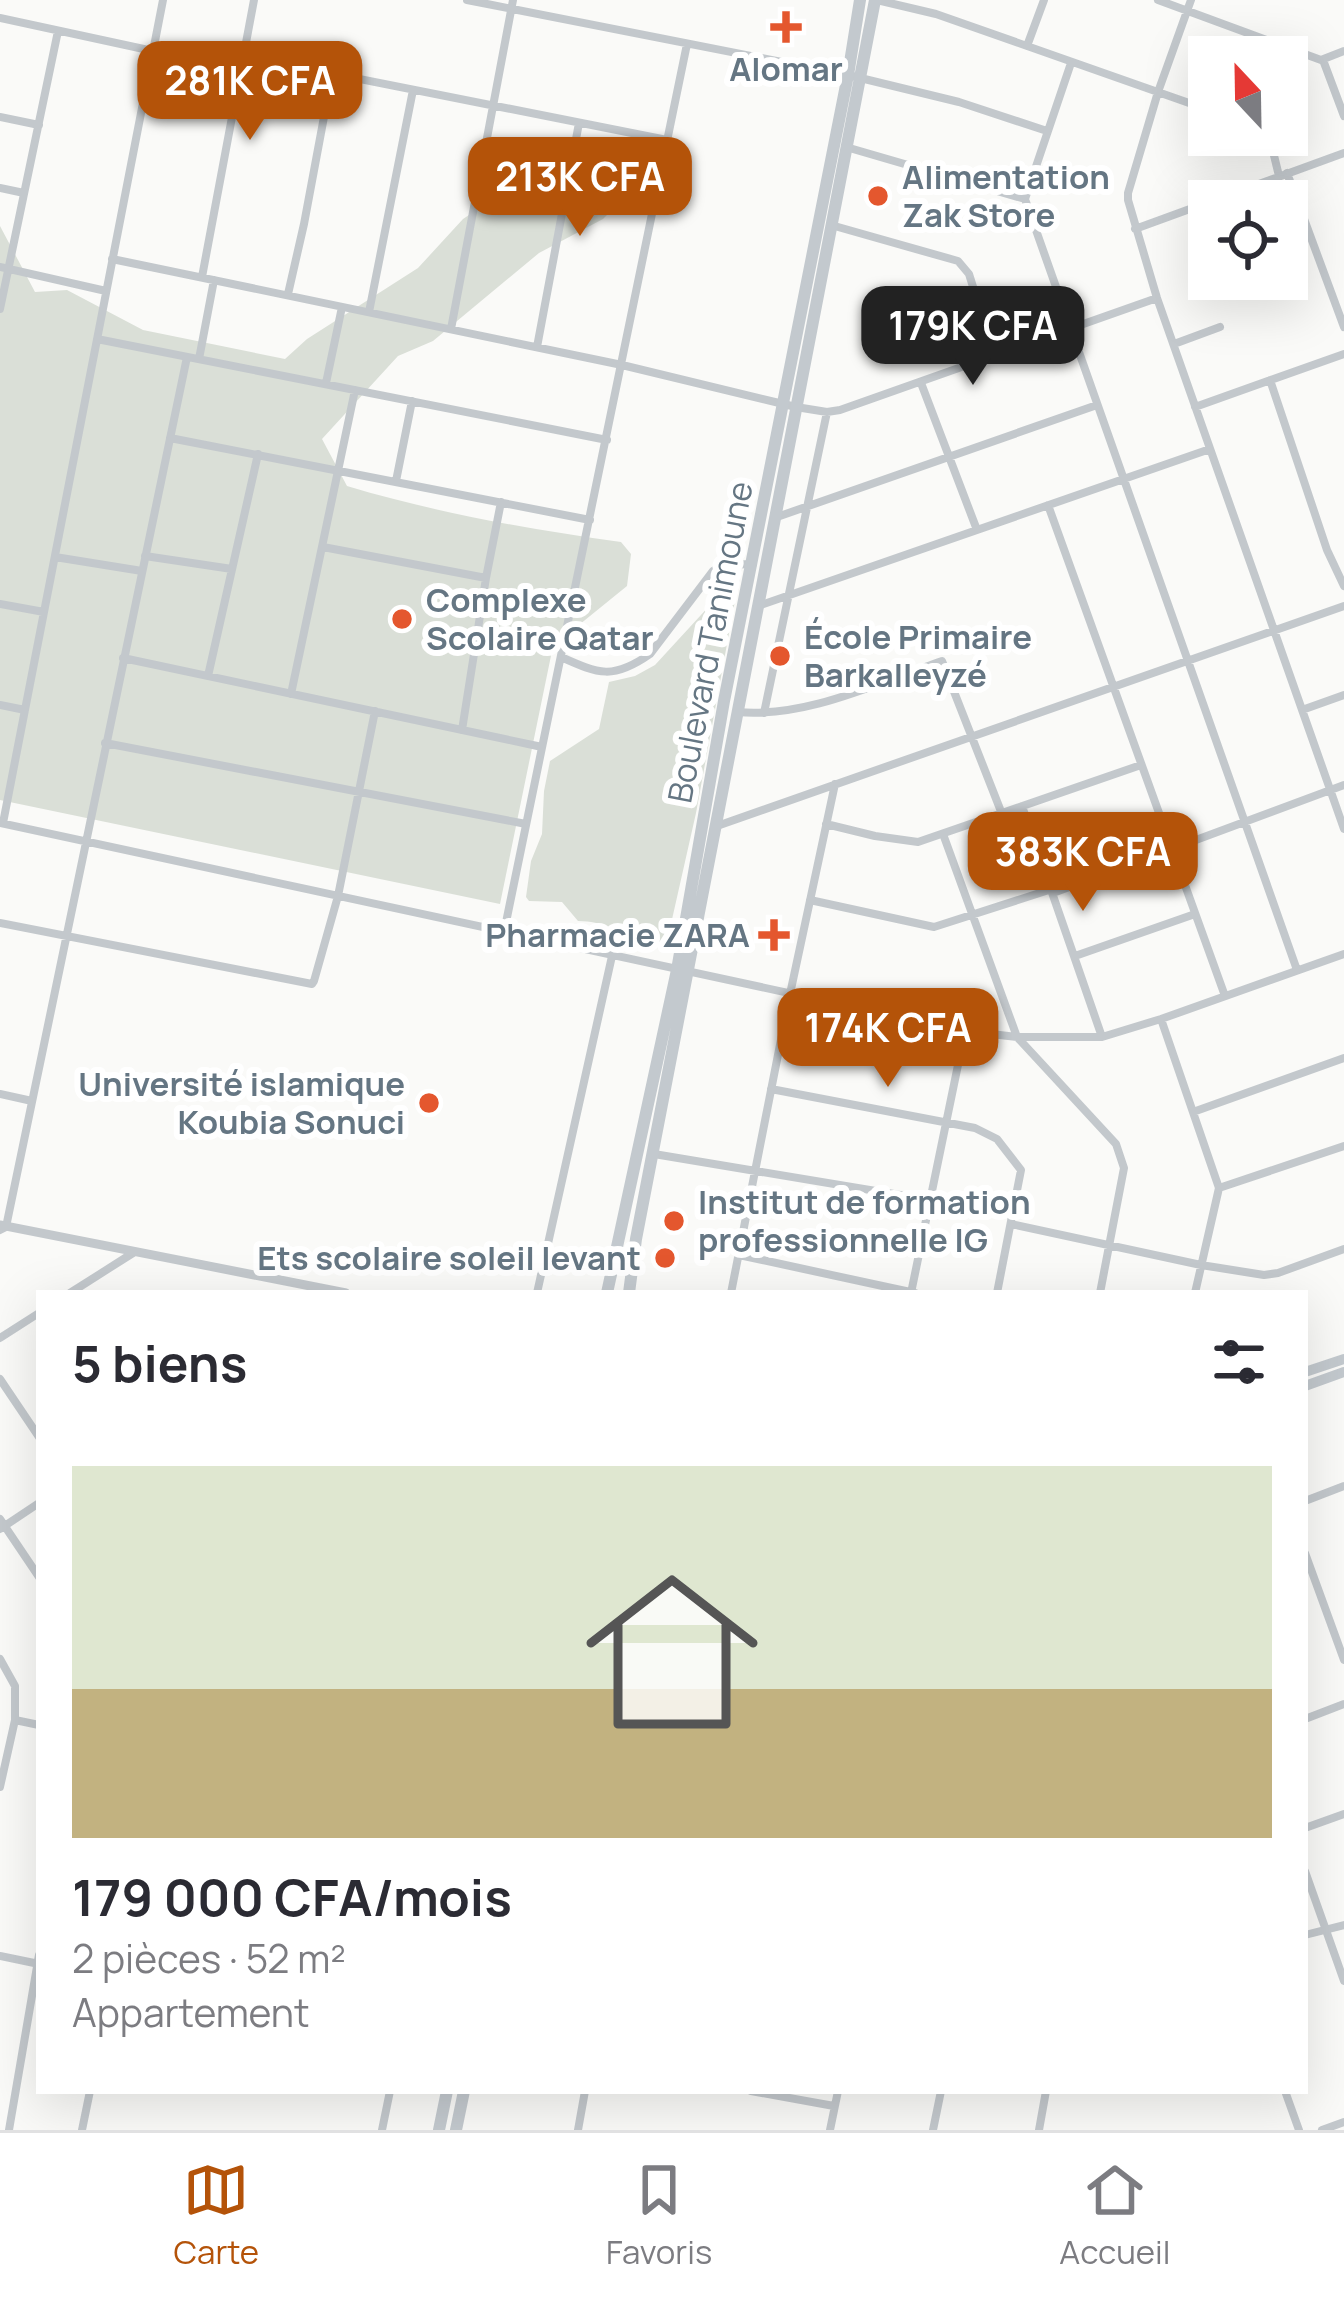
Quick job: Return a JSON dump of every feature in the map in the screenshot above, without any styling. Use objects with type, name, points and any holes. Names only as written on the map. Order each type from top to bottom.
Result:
[{"type":"main road","name":"Boulevard Tanimoune","points":[[629,1290],[724,701],[846,147],[860,0]]},
{"type":"main road","name":"Boulevard Tanimoune","points":[[609,1290],[717,826],[776,518],[789,405],[854,77],[876,0]]},
{"type":"main road","points":[[1308,1371],[1344,1359]]},
{"type":"main road","points":[[1308,1385],[1344,1372]]},
{"type":"main road","points":[[440,2127],[446,2094]]},
{"type":"main road","points":[[459,2129],[464,2094]]},
{"type":"street","points":[[163,0],[1,823],[965,1031],[1017,1037],[1102,1036],[1344,954]]},
{"type":"street","points":[[202,277],[254,0]]},
{"type":"street","points":[[467,0],[512,4],[854,77],[954,100],[1047,131]]},
{"type":"street","points":[[876,0],[928,12],[1188,103]]},
{"type":"street","points":[[1028,46],[1044,0]]},
{"type":"street","points":[[1158,0],[1190,5],[1323,60],[1344,51]]},
{"type":"street","points":[[451,329],[512,4]]},
{"type":"street","points":[[1190,5],[1128,194],[1157,298],[1344,829]]},
{"type":"street","points":[[0,18],[153,51]]},
{"type":"street","points":[[0,309],[4,268],[58,31]]},
{"type":"street","points":[[504,932],[687,44]]},
{"type":"street","points":[[244,56],[667,140]]},
{"type":"street","points":[[1323,60],[1344,116]]},
{"type":"street","points":[[1071,63],[1025,200],[1297,970]]},
{"type":"street","points":[[288,294],[332,74]]},
{"type":"street","points":[[370,312],[412,90]]},
{"type":"street","points":[[0,117],[39,125]]},
{"type":"street","points":[[537,347],[579,123]]},
{"type":"street","points":[[846,147],[1025,200]]},
{"type":"street","points":[[1269,180],[1344,153]]},
{"type":"street","points":[[1276,156],[1344,327]]},
{"type":"street","points":[[0,188],[24,194]]},
{"type":"street","points":[[1135,229],[1188,209]]},
{"type":"street","points":[[831,225],[958,261],[969,274],[995,357]]},
{"type":"street","points":[[112,259],[827,412],[1157,298]]},
{"type":"street","points":[[4,268],[106,291]]},
{"type":"street","points":[[200,359],[214,280]]},
{"type":"street","points":[[326,383],[342,307]]},
{"type":"street","points":[[1174,344],[1220,327]]},
{"type":"street","points":[[97,339],[607,440]]},
{"type":"street","points":[[1195,407],[1344,354]]},
{"type":"street","points":[[187,357],[2,1228],[331,1290]]},
{"type":"street","points":[[1270,380],[1327,550],[1344,586]]},
{"type":"street","points":[[921,383],[977,530]]},
{"type":"street","points":[[291,694],[355,390]]},
{"type":"street","points":[[396,481],[412,401]]},
{"type":"street","points":[[776,518],[1097,405]]},
{"type":"street","points":[[764,713],[827,412]]},
{"type":"street","points":[[170,438],[590,520]]},
{"type":"street","points":[[758,606],[1210,449]]},
{"type":"street","points":[[208,676],[258,454]]},
{"type":"street","points":[[461,730],[501,502]]},
{"type":"street","points":[[1048,505],[1226,996]]},
{"type":"street","points":[[323,547],[486,578]]},
{"type":"street","points":[[145,556],[232,569]]},
{"type":"street","points":[[55,557],[142,572]]},
{"type":"street","points":[[561,657],[597,673],[637,663],[650,654],[713,571],[723,565],[753,564]]},
{"type":"street","points":[[0,604],[44,612]]},
{"type":"street","points":[[717,826],[1344,605]]},
{"type":"street","points":[[123,658],[542,747]]},
{"type":"street","points":[[738,712],[764,713],[832,699],[942,661],[1002,814]]},
{"type":"street","points":[[1302,710],[1344,695]]},
{"type":"street","points":[[0,705],[25,710]]},
{"type":"street","points":[[0,923],[308,985],[314,982],[338,896],[375,711]]},
{"type":"street","points":[[105,743],[526,824]]},
{"type":"street","points":[[826,824],[918,842],[1141,765]]},
{"type":"street","points":[[732,1290],[835,784]]},
{"type":"street","points":[[810,900],[934,927],[1053,891],[1344,785]]},
{"type":"street","points":[[1022,806],[1102,1036]]},
{"type":"street","points":[[943,834],[1017,1037],[1122,1156],[1124,1168],[1101,1290]]},
{"type":"street","points":[[1075,956],[1195,914]]},
{"type":"street","points":[[538,1290],[612,956]]},
{"type":"street","points":[[1161,1019],[1219,1188],[1196,1290]]},
{"type":"street","points":[[914,1290],[965,1031]]},
{"type":"street","points":[[1193,1112],[1344,1058]]},
{"type":"street","points":[[771,1089],[992,1135],[1021,1170],[999,1290]]},
{"type":"street","points":[[0,1094],[32,1101]]},
{"type":"street","points":[[1219,1188],[1344,1146]]},
{"type":"street","points":[[654,1154],[930,1200]]},
{"type":"street","points":[[1011,1224],[1201,1265],[1271,1274],[1344,1250]]},
{"type":"street","points":[[75,1290],[135,1252]]},
{"type":"street","points":[[739,1255],[899,1290]]},
{"type":"street","points":[[0,1338],[36,1315]]},
{"type":"street","points":[[0,1379],[36,1433]]},
{"type":"street","points":[[1308,1500],[1344,1486]]},
{"type":"street","points":[[36,1505],[2,1525],[36,1573]]},
{"type":"street","points":[[1308,1561],[1344,1660]]},
{"type":"street","points":[[0,1659],[16,1686],[15,1720],[0,1787]]},
{"type":"street","points":[[1308,1718],[1344,1704]]},
{"type":"street","points":[[15,1720],[36,1724]]},
{"type":"street","points":[[1308,1827],[1344,1814]]},
{"type":"street","points":[[1308,1880],[1344,1982]]},
{"type":"street","points":[[1308,1934],[1344,1925]]},
{"type":"street","points":[[0,1956],[36,1961]]},
{"type":"street","points":[[9,2130],[36,1973]]},
{"type":"street","points":[[82,2130],[89,2094]]},
{"type":"street","points":[[382,2130],[389,2094]]},
{"type":"street","points":[[578,2130],[584,2094]]},
{"type":"street","points":[[768,2094],[835,2106]]},
{"type":"street","points":[[830,2130],[837,2094]]},
{"type":"street","points":[[940,2094],[934,2128],[951,2130]]},
{"type":"street","points":[[1039,2130],[1045,2094]]},
{"type":"street","points":[[1286,2094],[1299,2130]]},
{"type":"street","points":[[1322,2130],[1344,2122]]},
{"type":"street","points":[[440,2127],[459,2129]]},
{"type":"shaded area","points":[[625,148],[642,174],[603,219],[539,253],[433,341],[398,356],[322,439],[347,486],[483,519],[621,542],[631,554],[627,586],[553,646],[500,904],[0,800],[0,226],[35,292],[67,290],[143,330],[285,359],[307,339],[418,268],[463,219],[553,154]]},
{"type":"shaded area","points":[[723,591],[736,595],[666,946],[578,921],[562,902],[529,901],[531,861],[542,834],[550,761],[599,729],[609,682],[655,665]]},
{"type":"place","name":"Alomar","points":[[786,27]]},
{"type":"place","name":"Alimentation Zak Store","points":[[878,196]]},
{"type":"place","name":"Complexe Scolaire Qatar","points":[[402,619]]},
{"type":"place","name":"École Primaire Barkalleyzé","points":[[780,656]]},
{"type":"place","name":"Pharmacie ZARA","points":[[774,935]]},
{"type":"place","name":"Université islamique Koubia Sonuci","points":[[429,1103]]},
{"type":"place","name":"Institut de formation professionnelle IG","points":[[674,1221]]},
{"type":"place","name":"Ets scolaire soleil levant","points":[[665,1258]]}]
